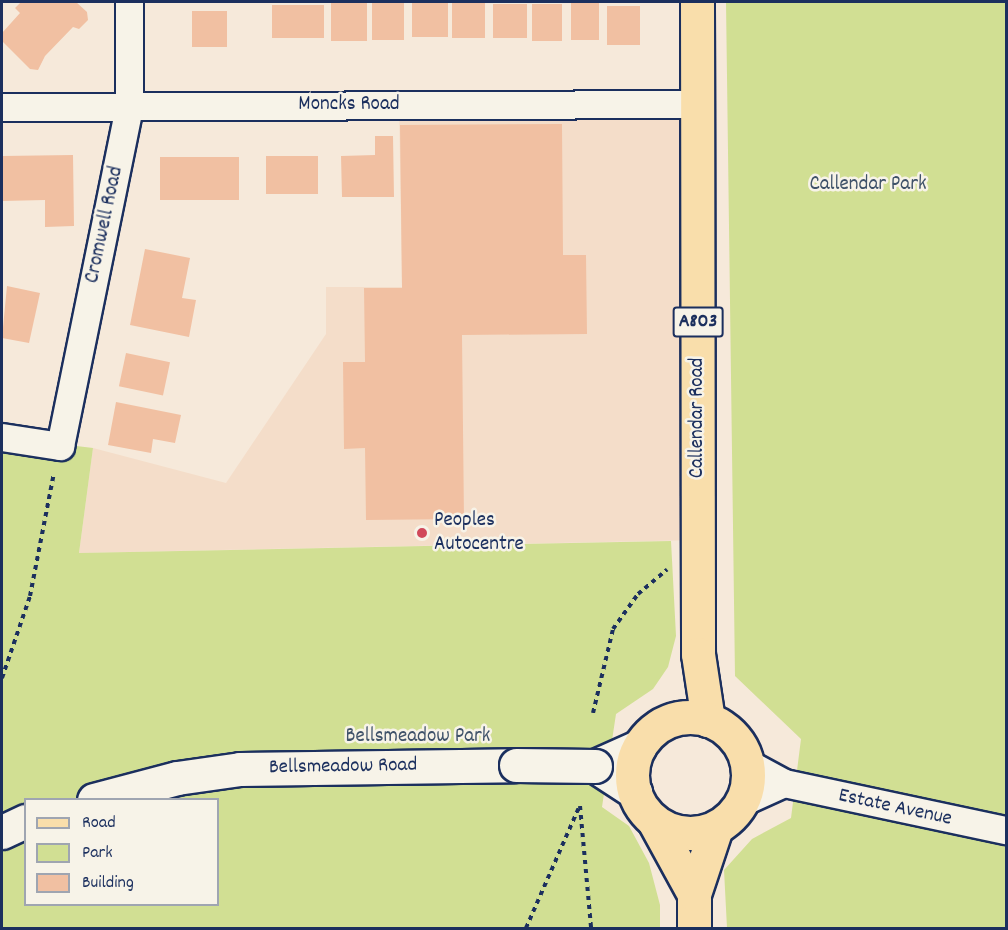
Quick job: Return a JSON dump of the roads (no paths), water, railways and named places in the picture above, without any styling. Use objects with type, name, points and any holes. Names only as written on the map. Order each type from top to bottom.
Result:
[{"type":"main road","name":"Callendar Road","points":[[697,2],[698,654],[708,720]]},
{"type":"main road","name":"Callendar Road","points":[[675,719],[698,654]]},
{"type":"main road","points":[[635,792],[634,760],[640,746],[656,729],[675,719],[708,720],[733,736],[747,763],[742,802],[716,828],[694,894],[694,928]]},
{"type":"main road","name":"Bellsmeadow Road","points":[[102,798],[177,778],[240,769],[595,766],[640,746]]},
{"type":"main road","points":[[595,766],[635,792],[654,821],[694,894]]},
{"type":"main road","points":[[654,821],[684,833],[716,828]]},
{"type":"main road","points":[[2,832],[24,823]]},
{"type":"street","name":"Cromwell Road","points":[[2,437],[60,446],[129,107],[129,2]]},
{"type":"street","name":"Moncks Road","points":[[2,107],[697,104]]},
{"type":"street","name":"Estate Avenue","points":[[747,763],[784,783],[1006,830]]},
{"type":"street","points":[[742,802],[784,783]]},
{"type":"place","name":"Peoples Autocentre","points":[[422,533]]},
{"type":"park label","name":"Callendar Park","points":[[868,185]]},
{"type":"park label","name":"Bellsmeadow Park","points":[[418,737]]}]
